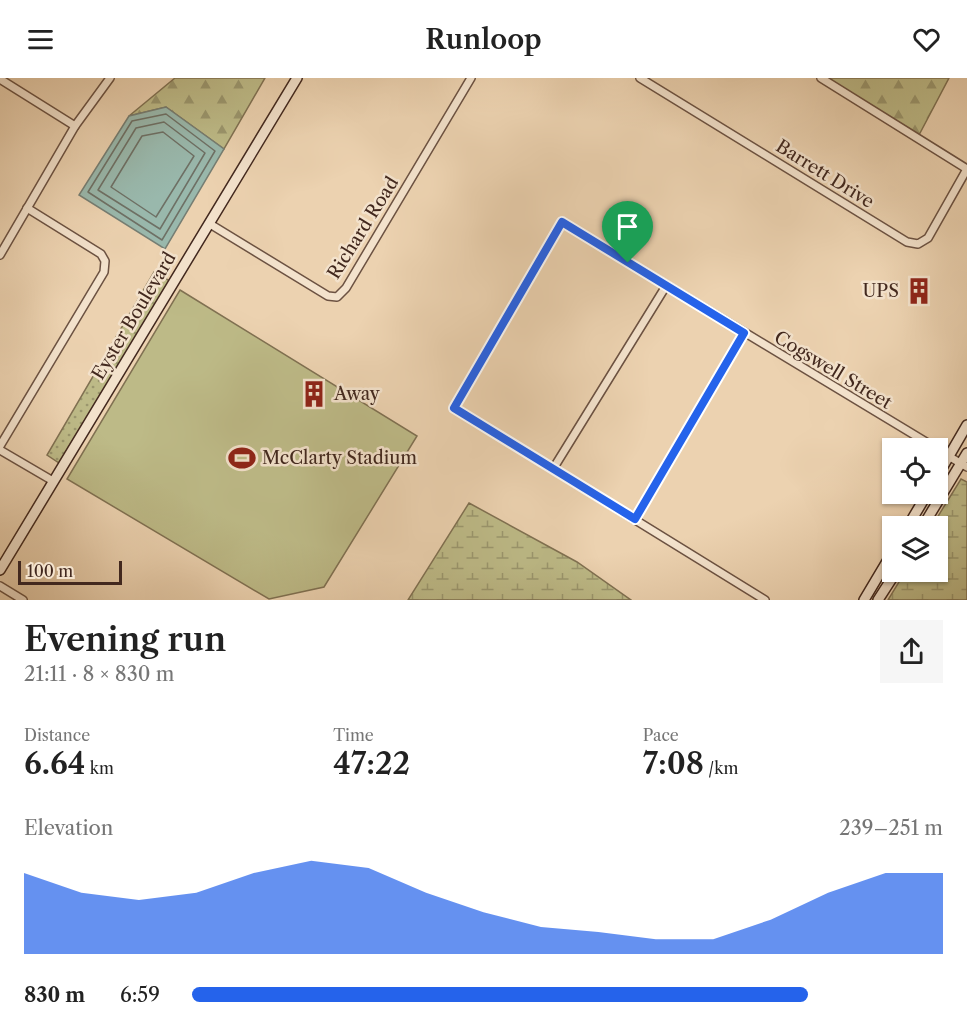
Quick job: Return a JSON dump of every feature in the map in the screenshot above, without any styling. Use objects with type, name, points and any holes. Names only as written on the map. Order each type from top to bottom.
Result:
[{"type":"street","points":[[0,255],[75,126],[110,78]]},
{"type":"street","name":"Eyster Boulevard","points":[[0,570],[297,78]]},
{"type":"street","name":"Richard Road","points":[[210,224],[328,296],[337,297],[346,288],[471,78]]},
{"type":"street","name":"Barrett Drive","points":[[640,78],[907,242],[918,244],[928,238],[967,169]]},
{"type":"street","points":[[821,78],[967,169]]},
{"type":"street","points":[[0,79],[11,81],[75,126]]},
{"type":"street","points":[[27,208],[101,254],[105,261],[104,272],[0,448],[53,481]]},
{"type":"street","name":"Cogswell Street","points":[[553,469],[454,408],[562,222],[919,438]]},
{"type":"street","points":[[666,286],[553,469],[765,600]]},
{"type":"street","points":[[635,519],[744,333]]},
{"type":"street","points":[[948,456],[967,425]]},
{"type":"street","points":[[930,516],[964,466],[967,453]]},
{"type":"street","name":"Cogswell Street","points":[[948,456],[964,466]]},
{"type":"street","points":[[864,600],[882,570]]},
{"type":"street","points":[[877,579],[877,600]]},
{"type":"street","points":[[877,600],[889,582]]},
{"type":"street","points":[[0,586],[23,600]]},
{"type":"green space","points":[[175,78],[265,78],[224,149],[166,107],[129,116]]},
{"type":"green space","points":[[827,78],[949,78],[919,135]]},
{"type":"green space","points":[[154,272],[170,281],[59,463],[47,455]]},
{"type":"green space","name":"McClarty Stadium","points":[[180,290],[417,436],[324,587],[269,599],[67,479]]},
{"type":"green space","points":[[961,479],[967,482],[967,600],[888,600],[899,582],[948,582],[948,516],[938,516],[946,504],[948,504],[948,500]]},
{"type":"green space","points":[[469,503],[577,562],[631,600],[408,600]]},
{"type":"water","points":[[166,107],[224,149],[165,249],[79,195],[129,116]]},
{"type":"place","name":"UPS","points":[[919,291]]},
{"type":"place","name":"Away","points":[[314,394]]},
{"type":"place","name":"McClarty Stadium","points":[[242,458]]},
{"type":"route","points":[[562,222],[628,263],[744,333],[635,519],[454,408],[562,222]]}]
